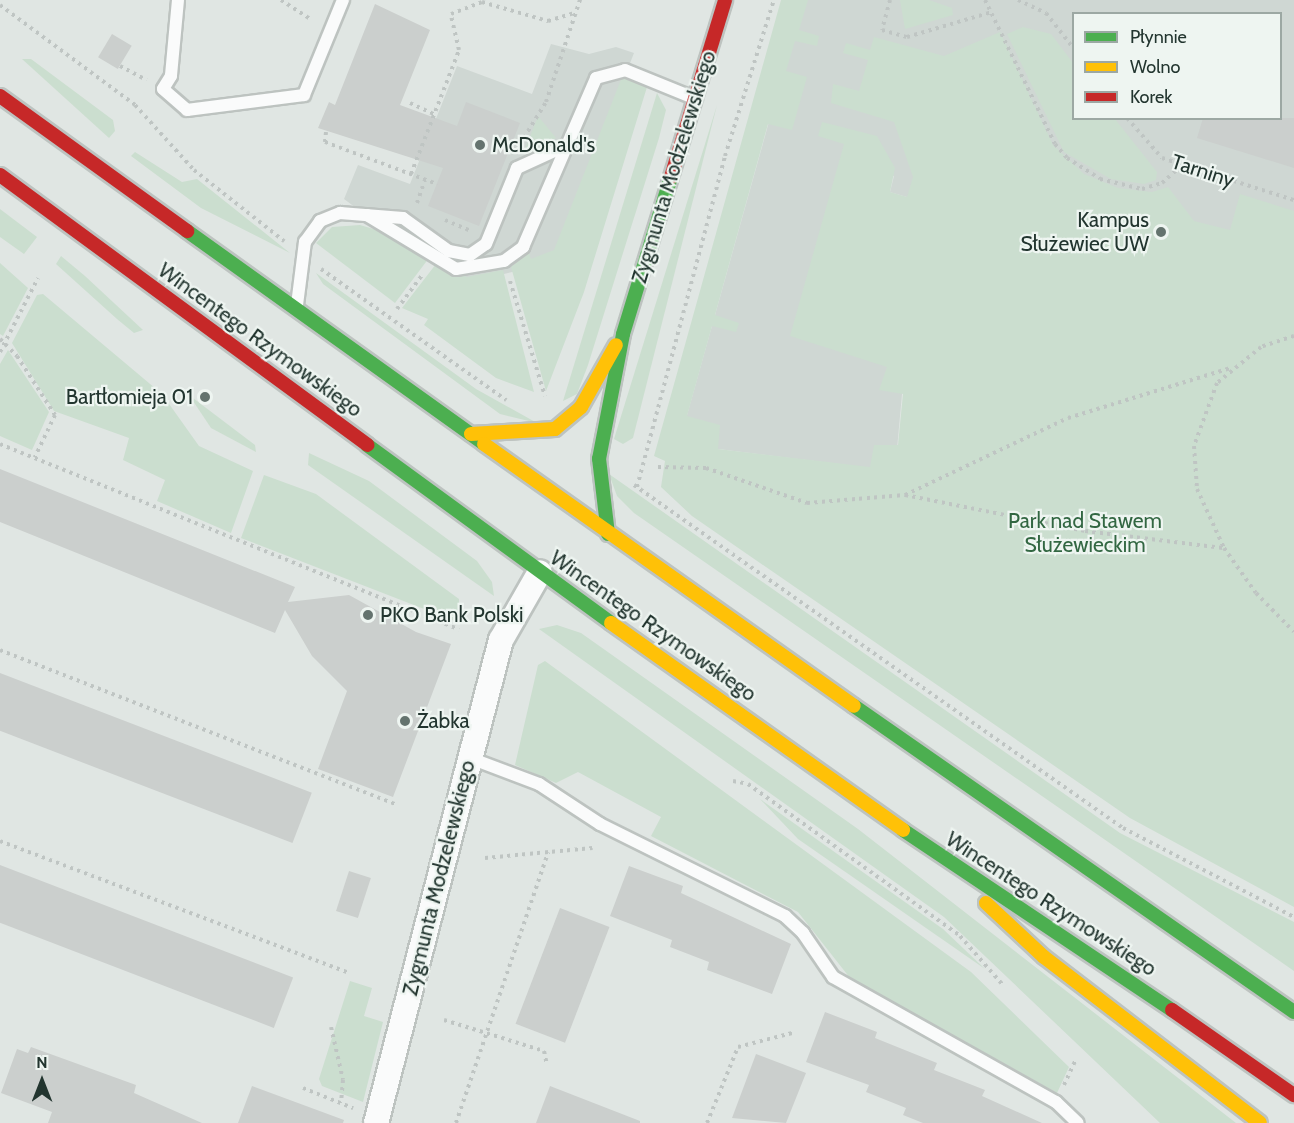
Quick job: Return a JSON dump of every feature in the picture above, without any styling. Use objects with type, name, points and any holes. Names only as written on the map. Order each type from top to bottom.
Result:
[{"type":"main road","name":"Zygmunta Modzelewskiego","points":[[608,534],[599,459],[623,334],[725,0]]},
{"type":"main road","name":"Wincentego Rzymowskiego","points":[[0,96],[192,237],[297,305],[608,534],[1294,1012]]},
{"type":"main road","name":"Wincentego Rzymowskiego","points":[[0,175],[540,572],[928,848],[1089,951],[1294,1095]]},
{"type":"main road","name":"Zygmunta Modzelewskiego","points":[[471,434],[536,434],[563,424],[581,407],[623,334]]},
{"type":"main road","points":[[928,848],[1044,957],[1260,1123]]},
{"type":"street","name":"Zygmunta Modzelewskiego","points":[[376,1123],[501,640],[540,572]]},
{"type":"lane","points":[[178,0],[171,76],[163,89],[187,110],[304,95],[343,0]]},
{"type":"lane","points":[[368,215],[456,269],[504,261],[523,247],[588,86],[608,71],[625,70],[695,98]]},
{"type":"lane","points":[[297,305],[305,242],[314,227],[340,213],[409,221],[449,251],[470,255],[486,244],[517,168],[563,147]]},
{"type":"lane","points":[[470,758],[539,784],[600,824],[785,916],[803,933],[832,977],[1064,1107],[1078,1123]]},
{"type":"path","points":[[281,0],[331,31]]},
{"type":"path","points":[[518,148],[546,102],[580,0]]},
{"type":"path","points":[[637,487],[725,156],[774,0]]},
{"type":"path","points":[[890,0],[882,30],[907,37],[992,12]]},
{"type":"path","points":[[985,0],[1055,144],[1067,158],[1100,179],[1142,189],[1162,183],[1182,165]]},
{"type":"path","points":[[1018,0],[1046,13],[1072,46]]},
{"type":"path","points":[[411,174],[459,50],[451,14],[482,2],[548,21],[575,12]]},
{"type":"path","points":[[0,5],[135,105],[194,170],[292,248]]},
{"type":"path","points":[[120,66],[163,89]]},
{"type":"path","points":[[410,103],[434,114]]},
{"type":"path","name":"Tarniny","points":[[1128,120],[1148,146],[1182,165],[1294,200]]},
{"type":"path","points":[[326,132],[325,142],[437,184]]},
{"type":"path","points":[[425,212],[415,207],[426,180]]},
{"type":"path","points":[[435,216],[482,235]]},
{"type":"path","points":[[312,262],[486,391],[517,404]]},
{"type":"path","points":[[507,268],[541,390],[552,406]]},
{"type":"path","points":[[397,309],[427,269]]},
{"type":"path","points":[[0,352],[39,278]]},
{"type":"path","points":[[1294,336],[1260,347],[1231,368],[1204,406],[1194,446],[1197,489],[1224,548],[1256,593],[1294,632]]},
{"type":"path","points":[[0,339],[55,415],[35,457]]},
{"type":"path","points":[[905,495],[1068,418],[1231,368]]},
{"type":"path","points":[[0,444],[459,629]]},
{"type":"path","points":[[658,467],[706,468],[807,503],[905,495],[1085,531],[1224,548]]},
{"type":"path","points":[[628,480],[1123,828],[1294,917]]},
{"type":"path","points":[[0,650],[397,805]]},
{"type":"path","points":[[733,781],[748,784],[960,936],[1002,984]]},
{"type":"path","points":[[0,841],[349,973]]},
{"type":"path","points":[[485,858],[592,848]]},
{"type":"path","points":[[456,1123],[548,852]]},
{"type":"path","points":[[444,1020],[487,1030],[544,1051],[547,1065]]},
{"type":"path","points":[[331,1027],[343,1080],[341,1103]]},
{"type":"path","points":[[707,1123],[738,1047],[792,1033]]},
{"type":"path","points":[[1062,1090],[1076,1059]]},
{"type":"path","points":[[303,1088],[348,1106]]},
{"type":"shaded area","name":"Kampus Służewiec UW","points":[[803,0],[1294,0],[1294,312],[890,192],[894,176],[840,161],[904,372],[895,471],[679,444]]},
{"type":"shaded area","points":[[551,44],[589,54],[616,47],[634,53],[552,262],[460,285],[344,199],[358,165],[410,184],[457,66],[532,94]]},
{"type":"green space","name":"Park nad Stawem Służewieckim","points":[[781,0],[808,0],[799,30],[819,36],[817,46],[795,41],[786,71],[807,77],[792,130],[768,124],[715,315],[739,323],[736,332],[712,326],[687,416],[720,425],[718,449],[870,467],[874,445],[898,445],[903,394],[879,390],[887,367],[790,336],[844,144],[818,136],[822,122],[877,136],[895,168],[890,192],[907,197],[913,177],[894,122],[831,103],[833,84],[859,91],[868,60],[843,53],[846,43],[870,50],[874,37],[944,56],[1000,32],[1053,145],[1084,174],[1118,188],[1152,192],[1168,187],[1194,221],[1230,230],[1240,194],[1294,211],[1294,907],[1130,818],[692,516],[661,487],[665,461],[654,456]]},
{"type":"green space","points":[[900,0],[929,0],[952,8],[953,15],[905,29]]},
{"type":"green space","points":[[1023,27],[1051,34],[1072,62],[1072,120],[1116,120],[1157,172],[1156,180],[1144,184],[1111,179],[1064,152],[1007,34]]},
{"type":"green space","points":[[22,59],[31,59],[113,120],[115,131],[109,138]]},
{"type":"green space","points":[[622,77],[647,87],[584,292],[546,391],[511,267],[529,253],[531,259],[554,250]]},
{"type":"green space","points":[[657,93],[666,110],[659,138],[588,365],[577,394],[563,401]]},
{"type":"green space","points":[[717,105],[633,438],[623,444],[614,439]]},
{"type":"green space","points":[[538,116],[556,138],[524,152]]},
{"type":"green space","points":[[135,152],[182,182],[197,179],[290,253],[201,208],[131,156]]},
{"type":"green space","points":[[0,209],[37,237],[24,254],[0,237]]},
{"type":"green space","points":[[360,225],[387,233],[429,258],[395,303],[316,243],[332,227]]},
{"type":"green space","points":[[61,256],[143,330],[134,333],[56,264]]},
{"type":"green space","points":[[0,263],[28,288],[3,336],[0,334]]},
{"type":"green space","points":[[436,264],[467,277],[503,270],[534,392],[496,378],[424,325],[428,319],[402,308]]},
{"type":"green space","points":[[316,273],[476,389],[537,423],[500,414],[323,284]]},
{"type":"green space","points":[[43,294],[162,394],[199,446],[253,471],[231,533],[157,501],[165,480],[123,460],[129,438],[54,411],[12,343],[37,295]]},
{"type":"green space","points":[[8,350],[49,412],[32,450],[0,436],[0,364]]},
{"type":"green space","points":[[189,395],[255,445],[256,452],[211,428]]},
{"type":"green space","points":[[309,453],[369,481],[477,561],[492,582],[494,596],[308,465]]},
{"type":"green space","points":[[609,474],[1120,833],[1294,922],[1294,971],[634,513],[617,496]]},
{"type":"green space","points":[[264,475],[316,494],[459,599],[459,617],[455,621],[241,538]]},
{"type":"green space","points":[[557,625],[581,633],[858,829],[1236,1123],[1160,1123],[944,917],[539,629]]},
{"type":"green space","points":[[545,661],[971,972],[1069,1067],[1057,1093],[850,978],[798,912],[651,836],[661,817],[578,772],[556,783],[515,765],[538,665]]},
{"type":"green space","points":[[760,799],[943,929],[985,969],[798,839]]},
{"type":"green space","points":[[350,981],[372,988],[364,1016],[383,1022],[363,1102],[322,1086],[319,1079]]},
{"type":"building","points":[[375,4],[430,30],[400,105],[457,126],[466,102],[520,123],[479,226],[428,206],[443,168],[318,128],[329,102],[335,105]]},
{"type":"building","points":[[112,34],[132,46],[118,69],[98,57]]},
{"type":"building","points":[[1294,118],[1294,168],[1197,138],[1202,120]]},
{"type":"building","points":[[0,469],[295,587],[288,602],[349,595],[416,632],[451,644],[393,797],[318,769],[347,691],[312,656],[285,610],[275,633],[0,522]]},
{"type":"building","points":[[0,673],[312,793],[292,843],[0,731]]},
{"type":"building","points":[[0,865],[293,978],[274,1028],[0,923]]},
{"type":"building","points":[[629,866],[683,886],[681,893],[791,944],[772,994],[707,970],[709,962],[670,947],[672,940],[610,916]]},
{"type":"building","points":[[349,871],[371,878],[358,918],[336,911]]},
{"type":"building","points":[[560,908],[609,927],[565,1043],[516,1024]]},
{"type":"building","points":[[825,1012],[877,1032],[875,1038],[937,1063],[934,1070],[985,1090],[982,1096],[1042,1123],[923,1123],[903,1115],[906,1108],[866,1092],[869,1085],[806,1062]]},
{"type":"building","points":[[31,1047],[136,1085],[134,1093],[202,1123],[48,1123],[52,1112],[1,1093],[17,1049],[28,1053]]},
{"type":"building","points":[[756,1054],[806,1073],[786,1123],[732,1118]]},
{"type":"building","points":[[252,1086],[344,1120],[343,1123],[238,1123]]},
{"type":"building","points":[[550,1086],[640,1121],[640,1123],[536,1123]]},
{"type":"traffic: fast","points":[[608,534],[599,459],[623,334],[671,177]]},
{"type":"traffic: fast","points":[[187,231],[484,444]]},
{"type":"traffic: fast","points":[[367,445],[611,623]]},
{"type":"traffic: fast","points":[[854,706],[1294,1012]]},
{"type":"traffic: fast","points":[[903,830],[1172,1010]]},
{"type":"traffic: slow","points":[[471,434],[555,429],[581,407],[616,345]]},
{"type":"traffic: slow","points":[[484,444],[854,706]]},
{"type":"traffic: slow","points":[[611,623],[903,830]]},
{"type":"traffic: slow","points":[[986,903],[1044,957],[1260,1123]]},
{"type":"traffic: jam","points":[[671,177],[725,0]]},
{"type":"traffic: jam","points":[[0,96],[187,231]]},
{"type":"traffic: jam","points":[[0,175],[367,445]]},
{"type":"traffic: jam","points":[[1172,1010],[1294,1095]]},
{"type":"place","name":"McDonald's","points":[[480,145]]},
{"type":"place","name":"Kampus Służewiec UW","points":[[1161,232]]},
{"type":"place","name":"Bartłomieja 01","points":[[205,397]]},
{"type":"place","name":"PKO Bank Polski","points":[[368,615]]},
{"type":"place","name":"Żabka","points":[[405,721]]}]
